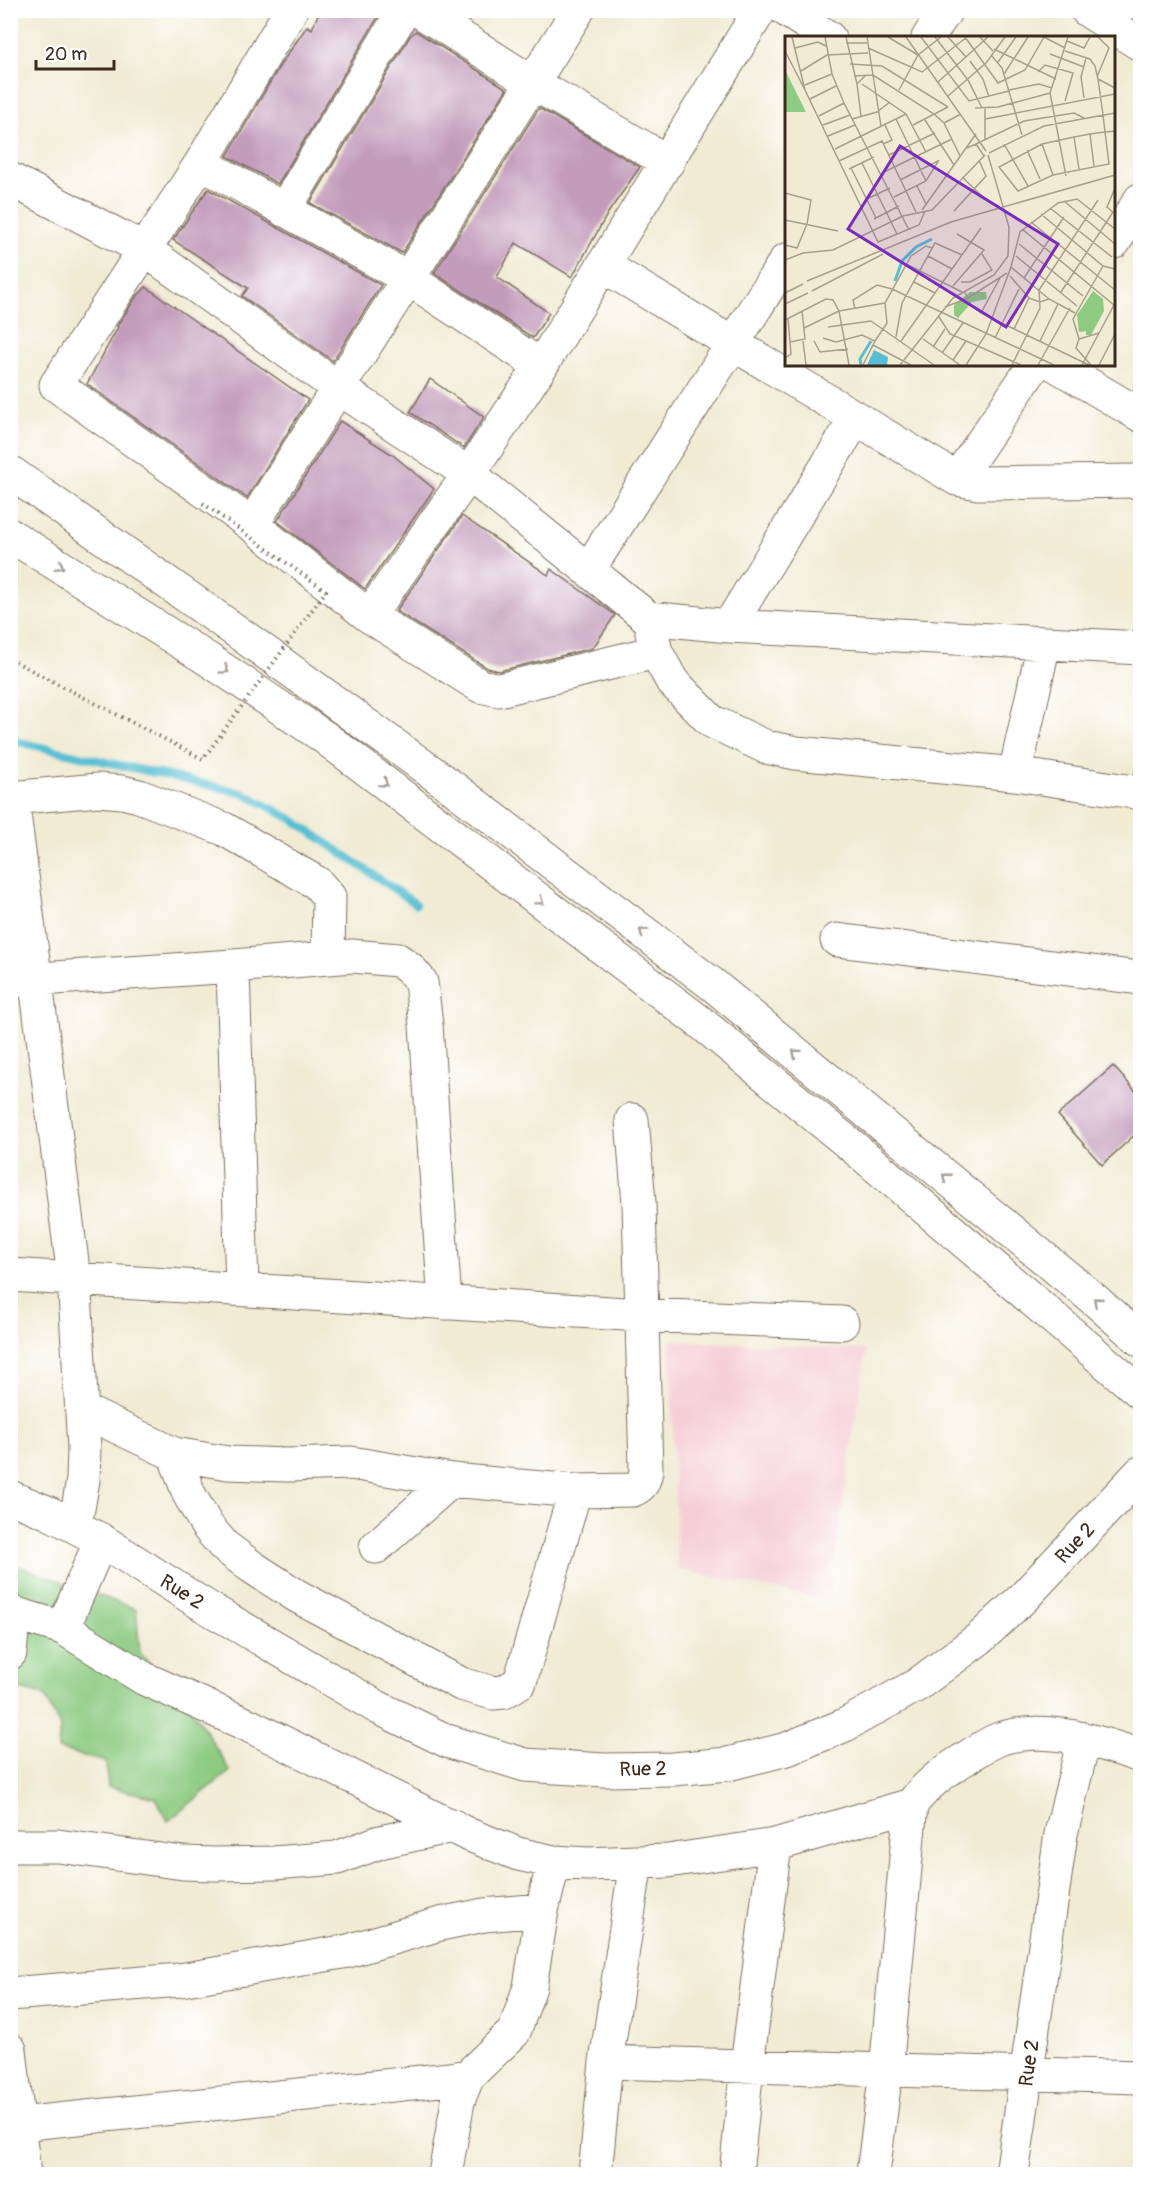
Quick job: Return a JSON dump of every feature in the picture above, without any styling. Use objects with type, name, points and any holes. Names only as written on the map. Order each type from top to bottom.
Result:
[{"type":"main road","points":[[291,10],[201,163],[56,385],[252,525],[369,616],[480,686],[499,690],[657,652]]},
{"type":"main road","points":[[284,210],[405,10]]},
{"type":"main road","points":[[418,10],[533,83],[668,162]]},
{"type":"main road","points":[[252,525],[337,387],[409,279],[578,10]]},
{"type":"main road","points":[[369,616],[469,474],[541,366],[760,10]]},
{"type":"main road","points":[[786,10],[826,36]]},
{"type":"main road","points":[[929,36],[946,10]]},
{"type":"main road","points":[[1087,10],[1140,44]]},
{"type":"main road","points":[[201,163],[409,279],[541,366]]},
{"type":"main road","points":[[10,179],[144,249],[337,387],[469,474],[648,618],[729,627],[1140,648]]},
{"type":"main road","points":[[589,569],[785,262]]},
{"type":"main road","points":[[604,266],[957,479],[978,483],[1140,481]]},
{"type":"main road","points":[[957,479],[1034,366]]},
{"type":"main road","points":[[1057,366],[1140,415]]},
{"type":"main road","points":[[729,627],[856,418]]},
{"type":"main road","points":[[10,472],[439,777],[712,984],[1096,1300],[1140,1340]]},
{"type":"main road","points":[[10,535],[206,658],[324,737],[493,865],[709,1029],[872,1163],[1140,1392]]},
{"type":"main road","points":[[648,618],[657,652],[672,681],[711,721],[766,747],[796,753],[1015,774],[1140,793]]},
{"type":"main road","points":[[1015,774],[1044,643]]},
{"type":"main road","points":[[63,1628],[88,1533],[83,1480],[84,1448],[74,1277],[23,980],[11,798],[98,790],[122,792],[159,803],[224,829],[317,884],[329,897],[328,958]]},
{"type":"main road","points":[[837,940],[1140,978]]},
{"type":"main road","points":[[23,980],[352,956],[398,960],[410,968],[421,982],[426,1025],[445,1303]]},
{"type":"main road","points":[[233,966],[242,1288]]},
{"type":"main road","points":[[82,1410],[174,1454],[228,1463],[288,1465],[351,1463],[452,1480],[575,1491],[633,1490],[640,1487],[646,1471],[639,1203],[632,1120]]},
{"type":"main road","points":[[10,1275],[74,1277],[641,1315],[842,1323]]},
{"type":"main road","points":[[174,1454],[189,1494],[207,1526],[224,1546],[297,1596],[368,1636],[461,1684],[493,1693],[504,1692],[520,1682],[575,1491]]},
{"type":"main road","name":"Rue 2","points":[[10,1497],[88,1533],[205,1606],[356,1695],[447,1741],[525,1765],[604,1770],[673,1769],[728,1764],[787,1749],[845,1725],[917,1685],[980,1638],[1023,1598],[1140,1473]]},
{"type":"main road","points":[[376,1547],[452,1480]]},
{"type":"main road","points":[[10,1653],[13,1613],[63,1628],[145,1679],[248,1725],[467,1834],[518,1854],[554,1862],[588,1864],[669,1860],[775,1845],[911,1805]]},
{"type":"main road","points":[[873,2175],[886,2070],[911,1805],[927,1785],[951,1767],[1000,1738],[1035,1732],[1084,1739],[1140,1756]]},
{"type":"main road","name":"Rue 2","points":[[1012,2175],[1061,1834],[1084,1739]]},
{"type":"main road","points":[[10,1846],[58,1846],[183,1863],[274,1863],[337,1858],[380,1842],[453,1826]]},
{"type":"main road","points":[[736,2175],[747,2066],[775,1845]]},
{"type":"main road","points":[[445,2175],[458,2101],[468,2076],[514,2032],[530,1987],[542,1910],[554,1862]]},
{"type":"main road","points":[[595,2175],[606,2062],[636,1862]]},
{"type":"main road","points":[[10,1994],[180,1980],[348,1951],[440,1924],[484,1915],[542,1910]]},
{"type":"main road","points":[[10,2050],[15,2125],[24,2175]]},
{"type":"main road","points":[[606,2062],[1140,2077]]},
{"type":"main road","points":[[15,2125],[468,2076]]},
{"type":"path","points":[[10,659],[203,759],[326,591],[201,502]]},
{"type":"shaded area","points":[[670,1340],[866,1350],[828,1601],[677,1569]]},
{"type":"green space","points":[[10,1563],[136,1609],[140,1653],[179,1694],[197,1717],[230,1771],[168,1821],[156,1798],[108,1787],[106,1762],[58,1749],[60,1727],[44,1695],[11,1687]]},
{"type":"building","points":[[320,10],[367,10],[378,17],[278,184],[227,156],[279,67],[307,26],[312,29]]},
{"type":"building","points":[[416,31],[507,89],[402,253],[310,203],[410,36]]},
{"type":"building","points":[[539,108],[640,167],[608,213],[572,277],[516,243],[497,277],[549,313],[533,338],[434,273]]},
{"type":"building","points":[[208,189],[381,285],[333,361],[242,296],[248,288],[173,240]]},
{"type":"building","points":[[146,287],[308,400],[247,498],[87,384],[117,326],[136,297]]},
{"type":"building","points":[[430,379],[484,417],[464,448],[410,412]]},
{"type":"building","points":[[340,421],[393,455],[434,489],[365,589],[277,521]]},
{"type":"building","points":[[462,516],[548,575],[551,569],[615,615],[593,648],[499,671],[487,668],[396,611]]},
{"type":"building","points":[[1113,1066],[1140,1096],[1140,1130],[1102,1165],[1058,1115]]},
{"type":"waterway","points":[[10,740],[243,793],[292,819],[416,904]]}]
